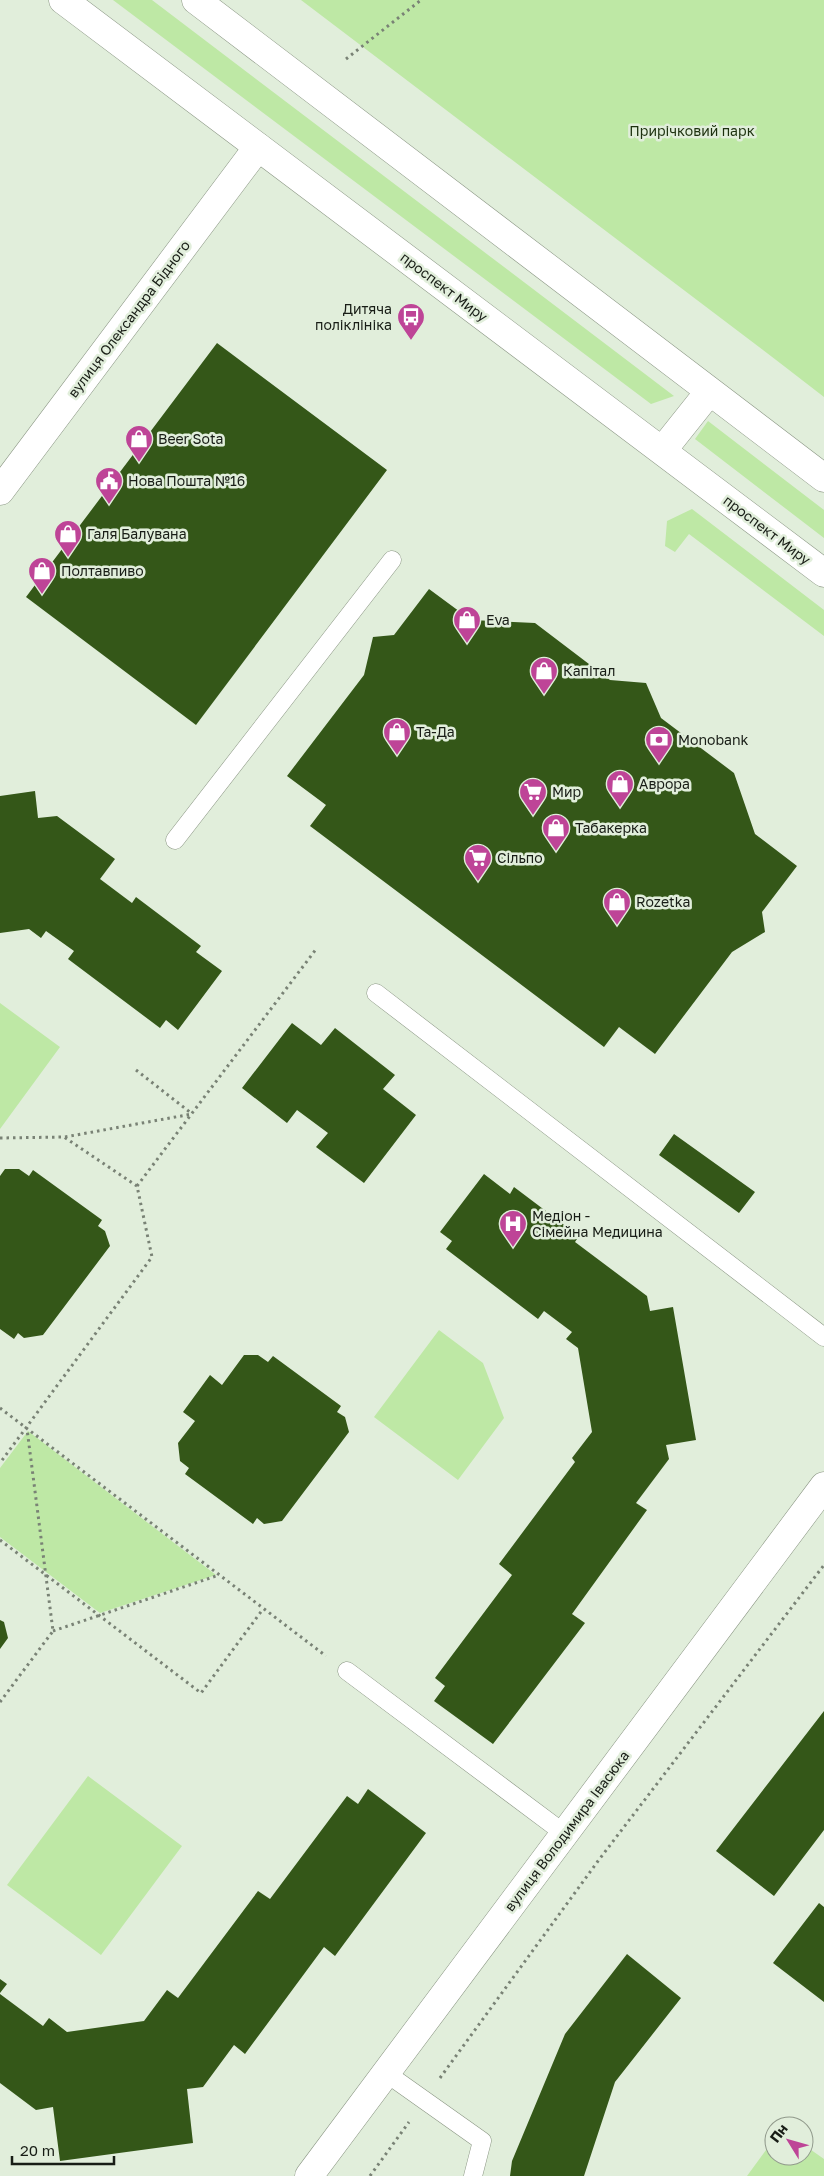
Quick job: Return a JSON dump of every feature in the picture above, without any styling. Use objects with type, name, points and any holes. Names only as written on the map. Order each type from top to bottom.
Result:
[{"type":"main road","name":"проспект Миру","points":[[63,0],[824,573]]},
{"type":"main road","points":[[196,0],[824,478]]},
{"type":"main road","name":"вулиця Олександра Бідного","points":[[0,492],[258,147]]},
{"type":"main road","points":[[662,452],[709,392]]},
{"type":"main road","name":"вулиця Володимира Івасюка","points":[[309,2176],[824,1486]]},
{"type":"lane","points":[[175,840],[392,560]]},
{"type":"lane","points":[[376,994],[824,1337]]},
{"type":"lane","points":[[347,1671],[564,1834]]},
{"type":"lane","points":[[386,2072],[482,2141],[473,2176]]},
{"type":"path","points":[[346,58],[421,0]]},
{"type":"path","points":[[137,1186],[317,948]]},
{"type":"path","points":[[136,1070],[192,1114]]},
{"type":"path","points":[[0,1138],[64,1137],[192,1114]]},
{"type":"path","points":[[0,1463],[152,1257],[137,1186],[64,1137]]},
{"type":"path","points":[[0,1408],[347,1671]]},
{"type":"path","points":[[27,1428],[53,1631]]},
{"type":"path","points":[[0,1540],[201,1693],[263,1609]]},
{"type":"path","points":[[370,2176],[598,1861],[824,1565]]},
{"type":"path","points":[[0,1702],[53,1631],[219,1575]]},
{"type":"green space","points":[[113,0],[152,0],[674,396],[651,404]]},
{"type":"green space","name":"Прирічковий парк","points":[[301,0],[824,0],[824,397],[780,363]]},
{"type":"green space","points":[[708,421],[824,510],[824,538],[695,439]]},
{"type":"green space","points":[[692,509],[824,610],[824,636],[689,534],[675,552],[665,546],[667,521]]},
{"type":"green space","points":[[0,1003],[60,1047],[0,1129]]},
{"type":"green space","points":[[439,1330],[483,1363],[504,1418],[458,1480],[374,1417]]},
{"type":"green space","points":[[28,1431],[216,1575],[100,1613],[0,1537],[0,1468]]},
{"type":"green space","points":[[88,1776],[182,1846],[101,1955],[7,1885]]},
{"type":"green space","points":[[814,2152],[824,2159],[824,2176],[747,2176],[764,2153],[764,2166],[814,2166]]},
{"type":"building","points":[[217,343],[387,470],[196,725],[26,597]]},
{"type":"building","name":"Мир","points":[[429,589],[471,620],[535,623],[610,680],[646,683],[661,718],[734,773],[755,834],[797,866],[762,912],[765,932],[732,952],[655,1054],[619,1027],[604,1047],[310,826],[326,805],[287,776],[364,675],[373,637],[394,635]]},
{"type":"building","points":[[35,791],[38,818],[57,816],[115,859],[100,879],[132,903],[136,897],[201,946],[196,952],[222,971],[178,1030],[166,1020],[160,1028],[68,959],[74,951],[46,931],[41,938],[29,929],[0,933],[0,796]]},
{"type":"building","points":[[292,1023],[321,1045],[335,1028],[395,1075],[383,1089],[416,1115],[364,1183],[316,1147],[328,1133],[297,1110],[287,1123],[242,1088]]},
{"type":"building","points":[[674,1134],[755,1192],[739,1213],[659,1155]]},
{"type":"building","points":[[5,1169],[19,1169],[29,1176],[33,1170],[102,1220],[98,1226],[105,1231],[110,1246],[43,1335],[24,1338],[18,1333],[14,1339],[0,1329],[0,1176]]},
{"type":"building","points":[[484,1174],[510,1194],[514,1187],[579,1236],[575,1242],[647,1296],[650,1311],[673,1307],[696,1440],[666,1445],[669,1459],[636,1503],[647,1510],[572,1614],[585,1623],[493,1744],[434,1701],[445,1686],[435,1678],[512,1575],[499,1564],[575,1462],[572,1458],[592,1432],[578,1348],[566,1339],[572,1332],[544,1311],[538,1319],[446,1249],[452,1241],[440,1232]]},
{"type":"building","points":[[244,1355],[258,1355],[268,1362],[273,1356],[341,1406],[337,1412],[345,1417],[349,1432],[282,1521],[264,1524],[257,1518],[253,1524],[185,1474],[189,1468],[180,1461],[178,1443],[195,1421],[183,1412],[210,1375],[222,1385]]},
{"type":"building","points":[[0,1620],[4,1622],[8,1638],[0,1649]]},
{"type":"building","points":[[824,1711],[824,1830],[774,1896],[716,1851]]},
{"type":"building","points":[[368,1789],[426,1833],[335,1956],[324,1947],[245,2054],[234,2045],[203,2087],[187,2089],[193,2143],[60,2161],[53,2107],[36,2110],[0,2083],[0,1994],[43,2026],[49,2018],[67,2032],[144,2021],[167,1990],[178,1998],[258,1891],[270,1899],[347,1796],[358,1804]]},
{"type":"building","points":[[819,1903],[824,1907],[824,2002],[773,1963]]},
{"type":"building","points":[[627,1954],[681,1998],[615,2082],[584,2176],[510,2176],[512,2161],[565,2034]]},
{"type":"building","points":[[0,1979],[7,1984],[0,1993]]},
{"type":"place","name":"Дитяча поліклініка","points":[[411,341]]},
{"type":"place","name":"Beer Sota","points":[[139,463]]},
{"type":"place","name":"Нова Пошта №16","points":[[109,505]]},
{"type":"place","name":"Галя Балувана","points":[[68,558]]},
{"type":"place","name":"Полтавпиво","points":[[42,595]]},
{"type":"place","name":"Eva","points":[[467,644]]},
{"type":"place","name":"Капітал","points":[[544,695]]},
{"type":"place","name":"Та-Да","points":[[397,756]]},
{"type":"place","name":"Monobank","points":[[659,764]]},
{"type":"place","name":"Аврора","points":[[620,808]]},
{"type":"place","name":"Мир","points":[[533,816]]},
{"type":"place","name":"Табакерка","points":[[556,852]]},
{"type":"place","name":"Сільпо","points":[[478,882]]},
{"type":"place","name":"Rozetka","points":[[617,926]]},
{"type":"place","name":"Медіон - Сімейна Медицина","points":[[513,1248]]}]
